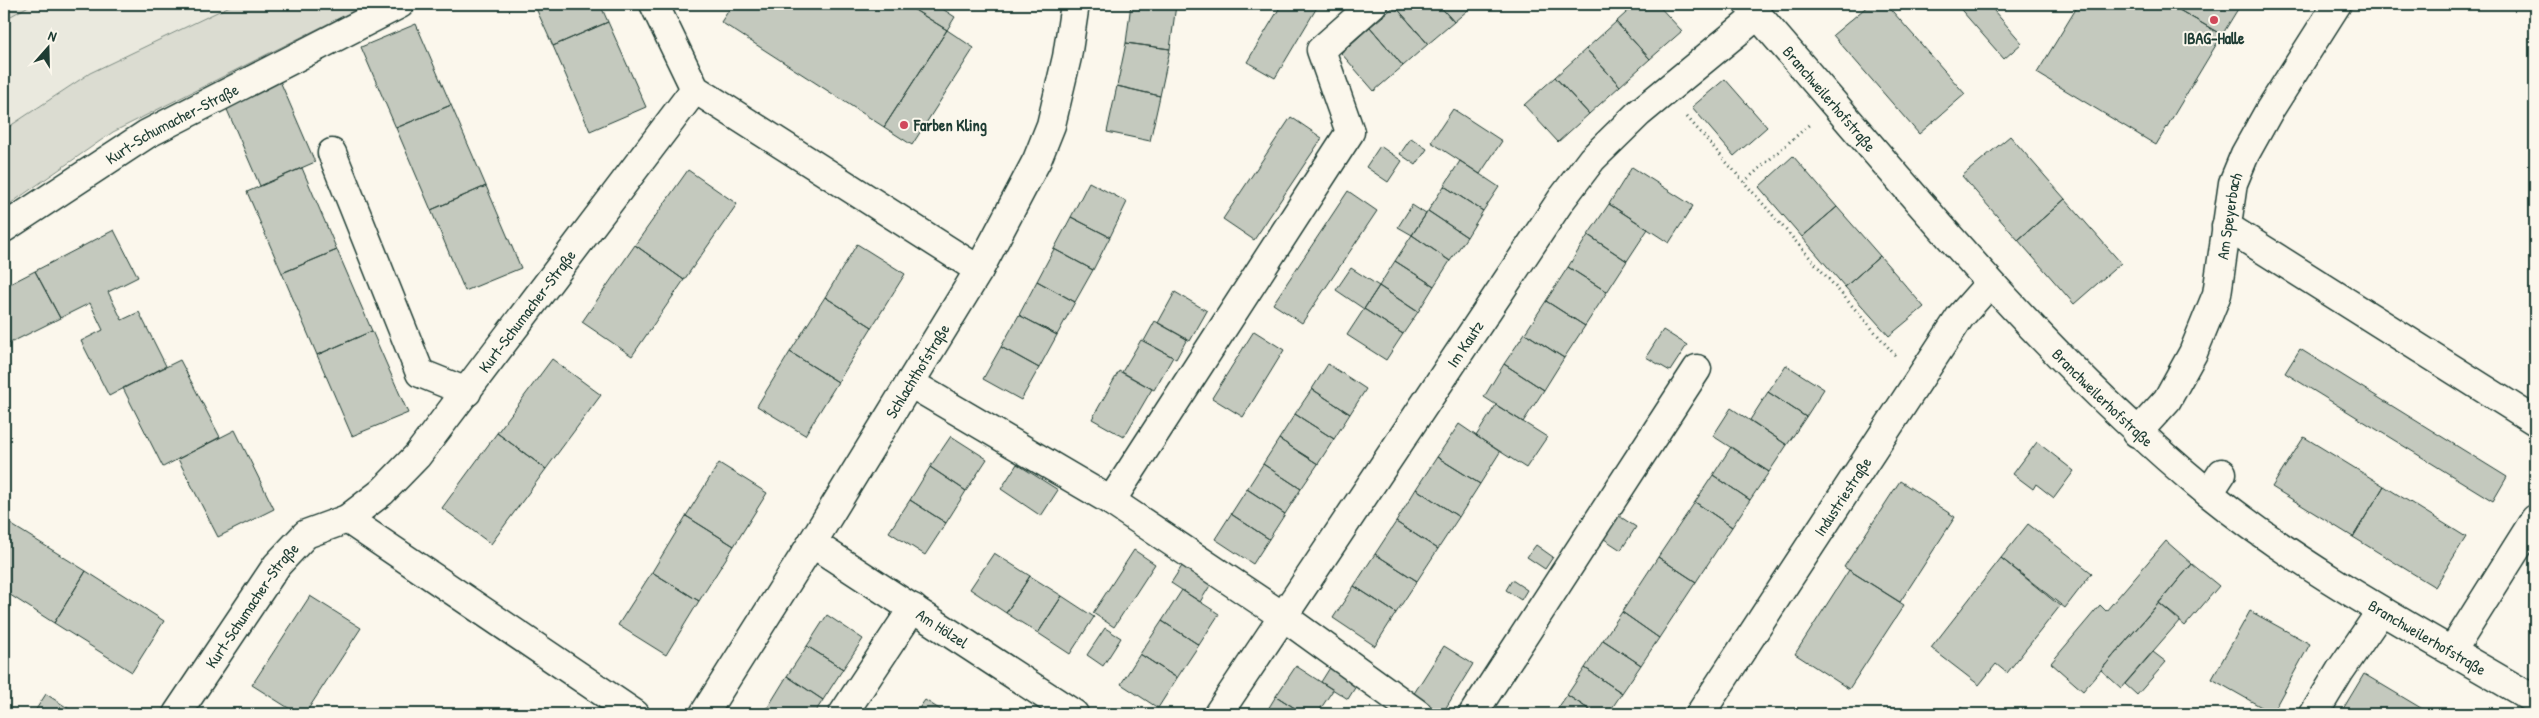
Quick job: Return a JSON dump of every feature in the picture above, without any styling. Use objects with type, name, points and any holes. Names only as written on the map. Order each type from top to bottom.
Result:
[{"type":"street","name":"Kurt-Schumacher-Straße","points":[[4,228],[147,134],[400,4]]},
{"type":"street","points":[[654,4],[695,89],[978,270]]},
{"type":"street","name":"Schlachthofstraße","points":[[704,714],[812,543],[978,270],[1037,160],[1051,125],[1067,57],[1075,4]]},
{"type":"street","points":[[1111,501],[1350,132],[1321,50],[1373,4]]},
{"type":"street","name":"Am Speyerbach","points":[[2137,432],[2167,400],[2193,353],[2217,294],[2233,183],[2246,154],[2269,111],[2337,4]]},
{"type":"street","name":"Im Kautz","points":[[1218,714],[1562,200],[1592,159],[1617,133],[1665,92],[1753,10]]},
{"type":"street","name":"Branchweilerhofstraße","points":[[1753,10],[1832,104],[1990,283],[2089,386],[2137,432],[2216,483],[2266,537],[2381,611],[2535,700]]},
{"type":"street","name":"Kurt-Schumacher-Straße","points":[[177,714],[277,565],[306,534],[347,519],[382,492],[417,456],[695,89]]},
{"type":"street","points":[[332,153],[420,373],[467,392]]},
{"type":"street","points":[[2226,226],[2535,421]]},
{"type":"street","name":"Industriestraße","points":[[1700,714],[1960,317],[1990,283]]},
{"type":"street","points":[[1473,714],[1697,368]]},
{"type":"street","points":[[910,383],[1111,501],[1284,617],[1418,714]]},
{"type":"street","points":[[347,519],[635,714]]},
{"type":"street","points":[[2452,651],[2535,519]]},
{"type":"street","name":"Am Hölzel","points":[[812,543],[1074,714]]},
{"type":"street","points":[[843,714],[913,608]]},
{"type":"street","points":[[2314,714],[2340,671],[2381,611]]},
{"type":"path","points":[[1665,92],[1918,381]]},
{"type":"path","points":[[1744,182],[1832,104]]},
{"type":"shaded area","points":[[4,4],[234,4],[90,73],[4,130]]},
{"type":"shaded area","points":[[4,4],[32,4],[4,20]]},
{"type":"shaded area","points":[[234,4],[367,4],[113,132],[4,208],[4,130],[90,73]]},
{"type":"building","points":[[534,4],[600,4],[608,22],[553,46]]},
{"type":"building","points":[[733,4],[905,4],[947,30],[884,127],[721,22]]},
{"type":"building","points":[[905,4],[935,4],[955,17],[947,30]]},
{"type":"building","points":[[935,4],[945,4],[942,8]]},
{"type":"building","points":[[1131,4],[1176,5],[1170,49],[1126,43]]},
{"type":"building","points":[[1282,4],[1319,4],[1275,78],[1247,62]]},
{"type":"building","points":[[1397,4],[1438,4],[1454,22],[1428,44],[1395,6]]},
{"type":"building","points":[[1438,4],[1475,4],[1454,22]]},
{"type":"building","points":[[1636,4],[1657,4],[1682,31],[1650,59],[1616,22]]},
{"type":"building","points":[[1870,4],[1886,4],[1965,94],[1919,134],[1833,35]]},
{"type":"building","points":[[1956,4],[1988,4],[2022,43],[2004,59]]},
{"type":"building","points":[[2079,4],[2169,4],[2222,35],[2156,145],[2037,73]]},
{"type":"building","name":"IBAG-Halle","points":[[2169,4],[2241,4],[2222,35]]},
{"type":"building","points":[[1395,6],[1428,44],[1403,66],[1370,27]]},
{"type":"building","points":[[608,22],[646,107],[590,131],[553,46]]},
{"type":"building","points":[[1616,22],[1650,59],[1620,86],[1586,49]]},
{"type":"building","points":[[416,24],[451,105],[396,128],[361,47]]},
{"type":"building","points":[[1370,27],[1403,66],[1374,91],[1341,53]]},
{"type":"building","points":[[947,30],[974,48],[912,145],[884,127]]},
{"type":"building","points":[[1126,43],[1170,49],[1160,96],[1117,86]]},
{"type":"building","points":[[1586,49],[1620,86],[1589,114],[1555,77]]},
{"type":"building","points":[[1555,77],[1589,114],[1558,142],[1524,105]]},
{"type":"building","points":[[1725,79],[1767,127],[1734,156],[1692,107]]},
{"type":"building","points":[[280,81],[315,162],[260,186],[225,105]]},
{"type":"building","points":[[1117,86],[1160,96],[1150,141],[1107,132]]},
{"type":"building","points":[[451,105],[486,186],[431,210],[396,128]]},
{"type":"building","points":[[1453,109],[1502,141],[1480,174],[1431,142]]},
{"type":"building","points":[[1291,117],[1322,138],[1254,240],[1223,219]]},
{"type":"building","points":[[2010,136],[2065,199],[2018,240],[1962,176]]},
{"type":"building","points":[[1411,138],[1427,149],[1416,165],[1400,154]]},
{"type":"building","points":[[1380,146],[1402,161],[1388,182],[1366,167]]},
{"type":"building","points":[[1793,156],[1837,207],[1802,237],[1759,187]]},
{"type":"building","points":[[1460,161],[1499,187],[1483,211],[1444,186]]},
{"type":"building","points":[[1632,167],[1693,206],[1669,243],[1609,204]]},
{"type":"building","points":[[302,168],[337,250],[282,273],[247,192]]},
{"type":"building","points":[[688,170],[737,204],[684,280],[635,245]]},
{"type":"building","points":[[1089,182],[1127,202],[1110,237],[1071,217]]},
{"type":"building","points":[[486,186],[521,268],[465,291],[431,210]]},
{"type":"building","points":[[1444,186],[1483,211],[1467,237],[1428,211]]},
{"type":"building","points":[[1348,191],[1377,211],[1302,323],[1273,304]]},
{"type":"building","points":[[2065,199],[2121,263],[2074,304],[2018,240]]},
{"type":"building","points":[[1609,204],[1648,229],[1627,261],[1588,235]]},
{"type":"building","points":[[1412,205],[1426,214],[1412,235],[1398,227]]},
{"type":"building","points":[[1837,207],[1880,256],[1845,287],[1802,237]]},
{"type":"building","points":[[1428,211],[1467,237],[1450,261],[1412,235]]},
{"type":"building","points":[[1071,217],[1110,237],[1093,270],[1054,249]]},
{"type":"building","points":[[114,230],[138,277],[108,292],[122,320],[139,312],[166,366],[109,396],[81,341],[103,330],[90,303],[60,318],[35,271]]},
{"type":"building","points":[[1412,235],[1450,261],[1434,286],[1395,261]]},
{"type":"building","points":[[1588,235],[1627,261],[1607,292],[1568,267]]},
{"type":"building","points":[[857,244],[905,274],[872,327],[825,297]]},
{"type":"building","points":[[635,245],[684,280],[632,356],[582,322]]},
{"type":"building","points":[[1054,249],[1093,270],[1075,302],[1037,281]]},
{"type":"building","points":[[337,250],[372,331],[317,355],[282,273]]},
{"type":"building","points":[[1880,256],[1924,307],[1889,336],[1845,287]]},
{"type":"building","points":[[1395,261],[1434,286],[1418,312],[1379,286]]},
{"type":"building","points":[[1568,267],[1607,292],[1585,326],[1546,301]]},
{"type":"building","points":[[1351,268],[1379,286],[1364,309],[1336,290]]},
{"type":"building","points":[[35,271],[60,318],[4,346],[4,287]]},
{"type":"building","points":[[1037,281],[1075,302],[1057,335],[1019,315]]},
{"type":"building","points":[[1379,286],[1418,312],[1403,334],[1364,309]]},
{"type":"building","points":[[1175,292],[1207,311],[1190,341],[1158,323]]},
{"type":"building","points":[[825,297],[872,327],[838,382],[790,352]]},
{"type":"building","points":[[1546,301],[1585,326],[1564,358],[1525,333]]},
{"type":"building","points":[[1364,309],[1403,334],[1386,360],[1347,335]]},
{"type":"building","points":[[1019,315],[1057,335],[1039,368],[1001,347]]},
{"type":"building","points":[[1155,321],[1187,339],[1176,359],[1144,341]]},
{"type":"building","points":[[1663,330],[1687,345],[1670,371],[1646,357]]},
{"type":"building","points":[[372,331],[408,413],[352,436],[317,355]]},
{"type":"building","points":[[1254,331],[1284,350],[1243,417],[1212,398]]},
{"type":"building","points":[[1525,333],[1564,358],[1544,390],[1504,364]]},
{"type":"building","points":[[1141,340],[1173,357],[1154,390],[1122,372]]},
{"type":"building","points":[[1001,347],[1039,368],[1021,400],[983,379]]},
{"type":"building","points":[[2300,349],[2507,477],[2493,501],[2285,373]]},
{"type":"building","points":[[790,352],[838,382],[805,435],[757,406]]},
{"type":"building","points":[[552,359],[601,395],[546,469],[497,433]]},
{"type":"building","points":[[180,360],[220,437],[163,467],[123,388]]},
{"type":"building","points":[[1328,364],[1366,389],[1350,414],[1312,389]]},
{"type":"building","points":[[1504,364],[1544,390],[1523,422],[1484,397]]},
{"type":"building","points":[[1786,365],[1824,389],[1806,417],[1768,392]]},
{"type":"building","points":[[1119,371],[1152,389],[1124,437],[1092,419]]},
{"type":"building","points":[[1312,389],[1350,414],[1334,439],[1295,414]]},
{"type":"building","points":[[1768,392],[1806,417],[1787,445],[1750,420]]},
{"type":"building","points":[[1496,405],[1547,437],[1526,468],[1476,436]]},
{"type":"building","points":[[1731,408],[1787,445],[1769,472],[1713,436]]},
{"type":"building","points":[[1295,414],[1334,439],[1318,464],[1279,439]]},
{"type":"building","points":[[1459,424],[1500,452],[1480,484],[1437,457]]},
{"type":"building","points":[[235,430],[274,509],[218,537],[178,459]]},
{"type":"building","points":[[497,433],[546,469],[491,544],[442,508]]},
{"type":"building","points":[[951,436],[987,459],[966,491],[930,467]]},
{"type":"building","points":[[2304,437],[2384,486],[2353,537],[2272,487]]},
{"type":"building","points":[[1279,439],[1318,464],[1301,489],[1263,464]]},
{"type":"building","points":[[2037,442],[2074,471],[2054,498],[2036,484],[2033,489],[2013,474]]},
{"type":"building","points":[[1731,447],[1769,472],[1750,500],[1713,475]]},
{"type":"building","points":[[1437,457],[1480,484],[1459,517],[1416,489]]},
{"type":"building","points":[[719,463],[767,493],[734,546],[686,516]]},
{"type":"building","points":[[1017,464],[1058,490],[1041,516],[1001,489]]},
{"type":"building","points":[[1263,464],[1301,489],[1285,514],[1247,489]]},
{"type":"building","points":[[930,467],[966,491],[946,523],[910,500]]},
{"type":"building","points":[[1713,475],[1750,500],[1732,527],[1695,502]]},
{"type":"building","points":[[1900,481],[1955,517],[1900,602],[1844,567]]},
{"type":"building","points":[[2384,486],[2466,537],[2435,587],[2353,537]]},
{"type":"building","points":[[1247,489],[1285,514],[1269,539],[1231,514]]},
{"type":"building","points":[[1416,489],[1459,517],[1438,549],[1396,522]]},
{"type":"building","points":[[910,500],[946,523],[925,555],[889,532]]},
{"type":"building","points":[[1695,502],[1732,527],[1696,582],[1658,557]]},
{"type":"building","points":[[1231,514],[1269,539],[1253,564],[1215,539]]},
{"type":"building","points":[[1616,514],[1636,527],[1621,550],[1601,537]]},
{"type":"building","points":[[686,516],[734,546],[699,601],[652,572]]},
{"type":"building","points":[[7,522],[86,571],[54,623],[4,591],[4,527]]},
{"type":"building","points":[[1396,522],[1438,549],[1417,581],[1375,554]]},
{"type":"building","points":[[2028,524],[2092,573],[2065,608],[2001,558]]},
{"type":"building","points":[[2166,541],[2192,564],[2083,691],[2051,663],[2100,605],[2106,611]]},
{"type":"building","points":[[1536,545],[1553,557],[1545,569],[1527,557]]},
{"type":"building","points":[[1134,550],[1155,564],[1114,627],[1093,613]]},
{"type":"building","points":[[994,553],[1030,576],[1006,613],[970,589]]},
{"type":"building","points":[[1375,554],[1417,581],[1396,613],[1354,586]]},
{"type":"building","points":[[1658,557],[1696,582],[1659,638],[1622,612]]},
{"type":"building","points":[[2001,558],[2060,606],[2007,673],[1996,664],[1979,685],[1931,648]]},
{"type":"building","points":[[2192,564],[2219,586],[2185,626],[2159,603]]},
{"type":"building","points":[[1182,566],[1211,584],[1200,602],[1171,583]]},
{"type":"building","points":[[1849,570],[1904,605],[1849,689],[1795,654]]},
{"type":"building","points":[[86,571],[164,621],[132,672],[54,623]]},
{"type":"building","points":[[652,572],[699,601],[666,655],[618,625]]},
{"type":"building","points":[[1030,576],[1062,596],[1038,633],[1006,613]]},
{"type":"building","points":[[1512,580],[1527,590],[1521,600],[1506,590]]},
{"type":"building","points":[[1354,586],[1396,613],[1375,646],[1333,618]]},
{"type":"building","points":[[1182,590],[1219,614],[1199,645],[1162,621]]},
{"type":"building","points":[[310,596],[361,628],[305,714],[298,714],[252,685]]},
{"type":"building","points":[[1062,596],[1094,617],[1070,654],[1038,633]]},
{"type":"building","points":[[2159,603],[2180,620],[2121,688],[2101,670]]},
{"type":"building","points":[[2250,611],[2310,644],[2272,713],[2212,679]]},
{"type":"building","points":[[1622,612],[1659,638],[1641,665],[1603,640]]},
{"type":"building","points":[[827,615],[863,639],[843,669],[807,646]]},
{"type":"building","points":[[1162,621],[1199,645],[1177,678],[1140,654]]},
{"type":"building","points":[[1105,628],[1121,638],[1103,666],[1087,655]]},
{"type":"building","points":[[1603,640],[1641,665],[1622,693],[1585,668]]},
{"type":"building","points":[[807,646],[843,669],[823,700],[787,676]]},
{"type":"building","points":[[1444,646],[1473,664],[1442,714],[1413,695]]},
{"type":"building","points":[[2153,652],[2166,662],[2137,695],[2125,684]]},
{"type":"building","points":[[1140,654],[1177,678],[1158,708],[1121,684]]},
{"type":"building","points":[[1296,666],[1333,690],[1317,714],[1304,714],[1276,696]]},
{"type":"building","points":[[1331,666],[1358,683],[1348,699],[1321,682]]},
{"type":"building","points":[[1585,668],[1622,693],[1608,714],[1596,714],[1567,695]]},
{"type":"building","points":[[2364,674],[2431,714],[2340,714]]},
{"type":"building","points":[[787,676],[823,700],[814,714],[779,714],[768,707]]},
{"type":"building","points":[[46,694],[77,714],[33,714]]},
{"type":"building","points":[[1567,695],[1596,714],[1554,714]]},
{"type":"building","points":[[1276,696],[1304,714],[1265,714]]},
{"type":"building","points":[[925,700],[947,714],[915,714]]},
{"type":"building","points":[[768,707],[779,714],[763,714]]},
{"type":"building","points":[[1961,707],[1969,714],[1955,714]]},
{"type":"place","name":"IBAG-Halle","points":[[2214,20]]},
{"type":"place","name":"Farben Kling","points":[[904,125]]}]
